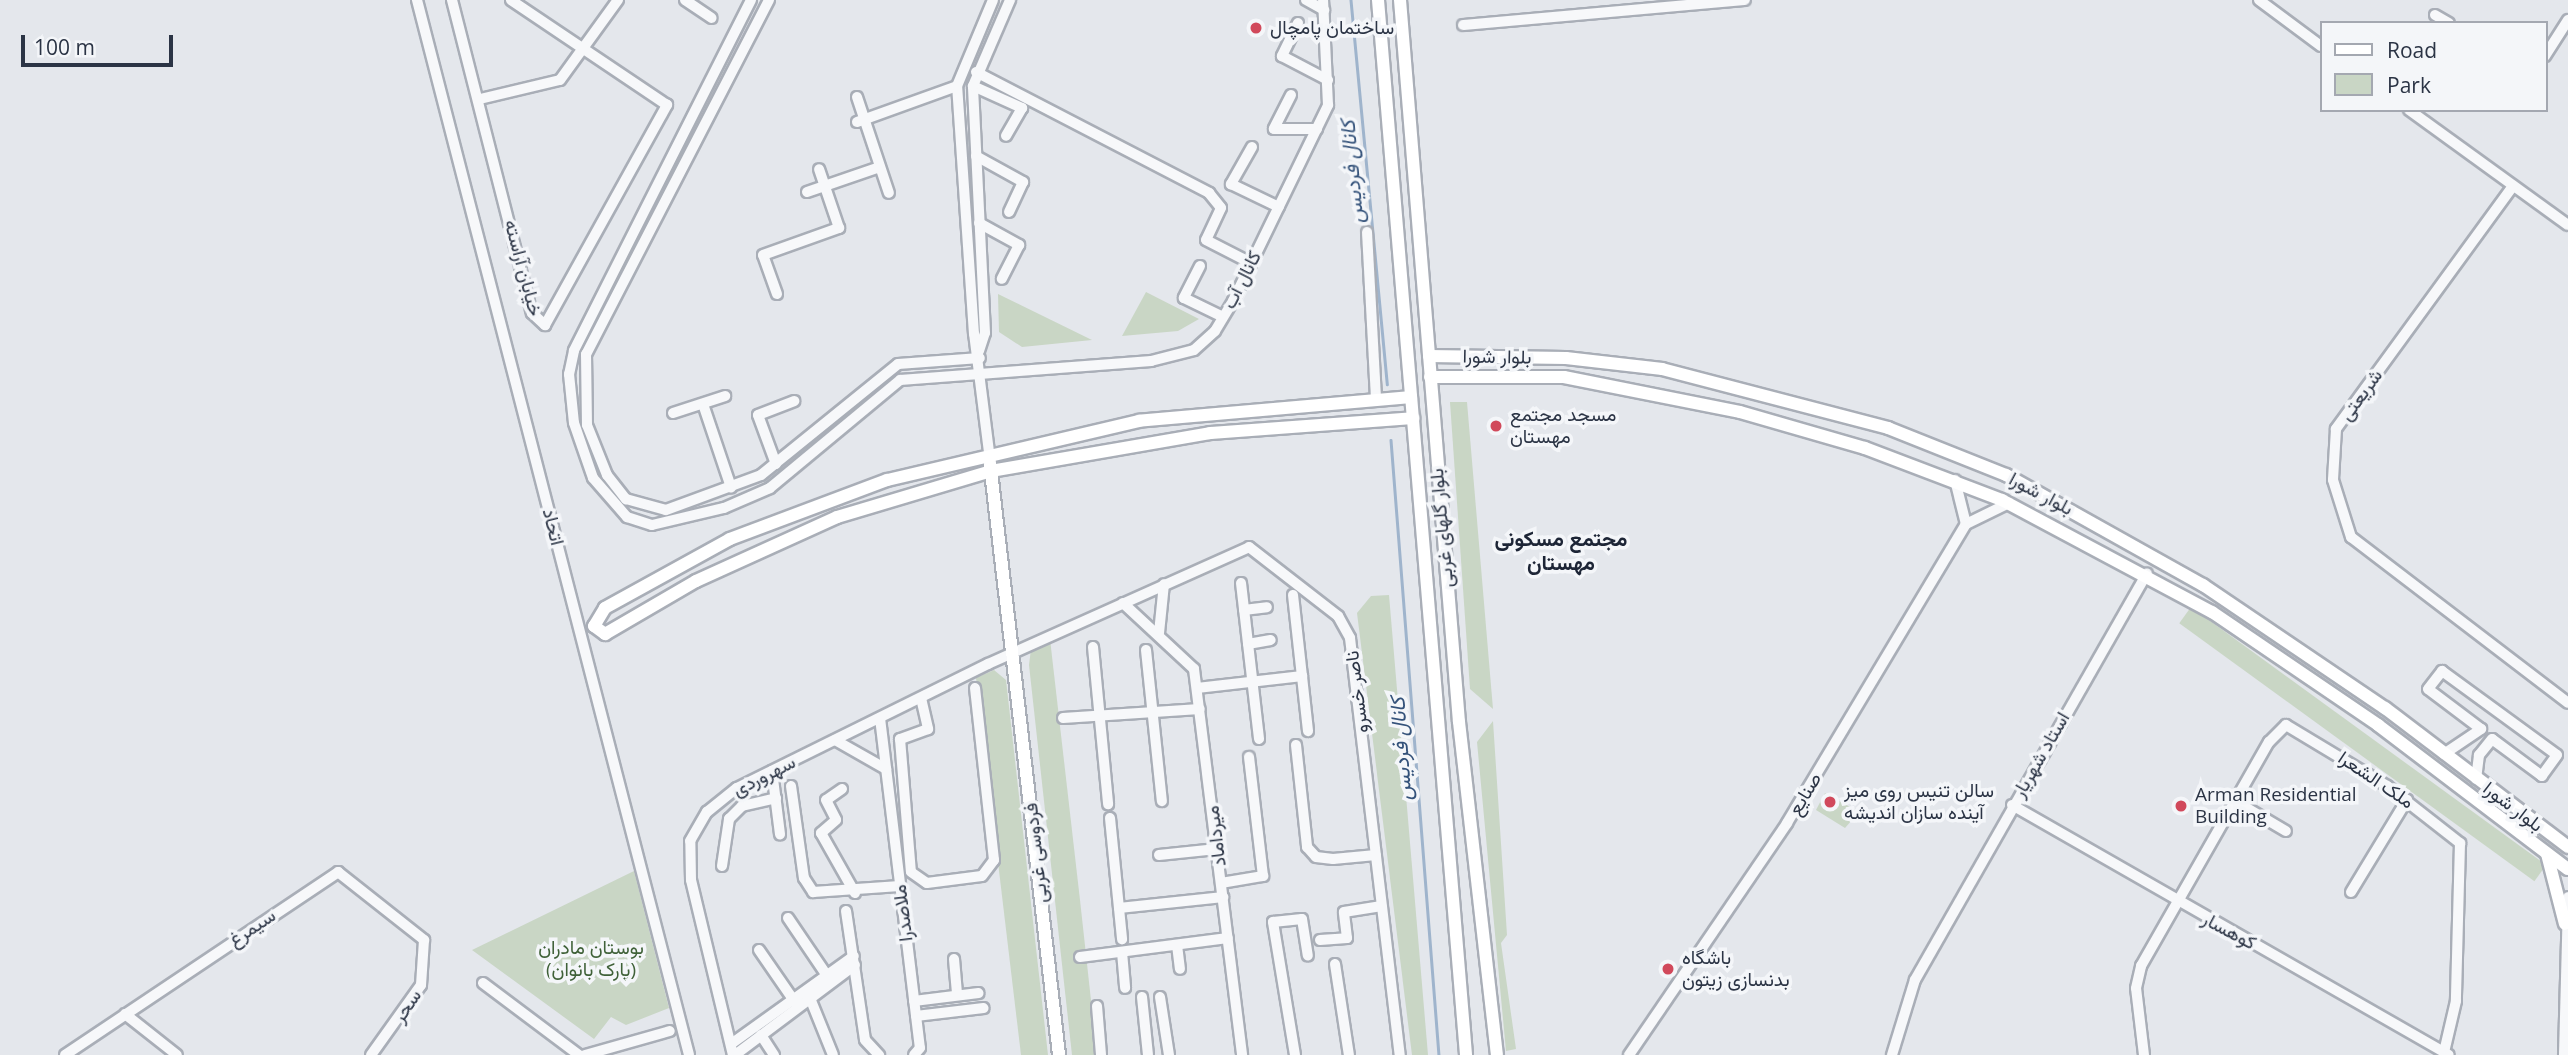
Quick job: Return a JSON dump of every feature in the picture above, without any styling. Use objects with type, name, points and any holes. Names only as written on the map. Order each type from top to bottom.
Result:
[{"type":"main road","name":"بلوار گلهای غربی","points":[[1378,0],[1466,1055]]},
{"type":"main road","name":"بلوار گلهای غربی","points":[[1400,0],[1446,570],[1497,1055]]},
{"type":"main road","points":[[1394,192],[1402,183],[1415,191]]},
{"type":"main road","name":"بلوار شورا","points":[[1429,356],[1566,358],[1662,369],[1888,428],[2006,475],[2203,585],[2444,754],[2568,847]]},
{"type":"main road","name":"بلوار شورا","points":[[1430,377],[1564,377],[1800,427],[1955,480],[2009,503],[2147,573],[2378,725],[2568,869]]},
{"type":"main road","points":[[1411,397],[1139,421],[989,452],[887,480],[730,539],[605,608],[594,626],[605,634],[696,581],[837,517],[991,471],[1210,433],[1413,418]]},
{"type":"main road","points":[[1376,400],[1383,410],[1376,420]]},
{"type":"main road","name":"فردوسی غربی","points":[[989,452],[1059,1055]]},
{"type":"main road","points":[[1427,574],[1438,580],[1446,570]]},
{"type":"main road","points":[[2547,854],[2566,922]]},
{"type":"street","name":"اتحاد","points":[[417,0],[689,1055]]},
{"type":"street","name":"خیابان آراسته","points":[[453,0],[539,325],[550,323],[667,105],[585,50]]},
{"type":"street","points":[[511,0],[585,50]]},
{"type":"street","points":[[480,99],[560,80],[585,50],[618,0]]},
{"type":"street","points":[[684,0],[712,18]]},
{"type":"street","name":"کانال آب","points":[[751,0],[574,351],[570,398],[593,478],[627,517],[652,525],[679,522],[770,488],[888,386],[912,377],[1175,357],[1194,350],[1223,317],[1328,106],[1324,5]]},
{"type":"street","points":[[769,0],[586,354],[587,425],[607,475],[626,499],[666,510],[731,486],[776,464],[887,370],[910,361],[980,355]]},
{"type":"street","points":[[989,452],[957,86],[993,0]]},
{"type":"street","points":[[980,355],[985,333],[973,86],[976,72],[1010,0]]},
{"type":"street","points":[[1306,0],[1324,5]]},
{"type":"street","points":[[1463,25],[1745,0]]},
{"type":"street","points":[[2259,0],[2320,45]]},
{"type":"street","points":[[2435,15],[2446,21]]},
{"type":"street","points":[[2547,53],[2568,20]]},
{"type":"street","points":[[1298,23],[1282,56],[1328,80]]},
{"type":"street","points":[[976,72],[1209,193],[1221,208],[1206,240],[1251,263]]},
{"type":"street","points":[[861,121],[957,86]]},
{"type":"street","points":[[973,86],[1022,108],[1006,136]]},
{"type":"street","points":[[1291,95],[1275,129],[1317,130]]},
{"type":"street","points":[[857,97],[861,121],[889,193]]},
{"type":"street","points":[[2412,112],[2568,225]]},
{"type":"street","points":[[1252,147],[1231,184],[1279,207]]},
{"type":"street","points":[[976,156],[1023,182],[1009,212]]},
{"type":"street","points":[[807,192],[880,167]]},
{"type":"street","points":[[777,294],[763,255],[839,228],[818,169]]},
{"type":"street","name":"شریعتی","points":[[2513,186],[2336,429],[2333,480],[2351,537],[2568,703]]},
{"type":"street","points":[[979,223],[1019,244],[1002,279]]},
{"type":"street","points":[[1367,232],[1376,400]]},
{"type":"street","points":[[1200,266],[1184,298],[1223,317]]},
{"type":"street","points":[[673,413],[725,396]]},
{"type":"street","points":[[776,464],[758,415],[794,401]]},
{"type":"street","points":[[703,404],[731,486]]},
{"type":"street","points":[[1955,480],[1966,524],[2009,503]]},
{"type":"street","name":"صنایع","points":[[1629,1055],[1787,823],[1966,524]]},
{"type":"street","name":"ناصر خسرو","points":[[1014,652],[1249,547],[1346,626],[1401,1055]]},
{"type":"street","name":"استاد شهریار","points":[[1892,1055],[1915,980],[2012,805],[2147,573]]},
{"type":"street","points":[[1241,583],[1259,739]]},
{"type":"street","points":[[1158,633],[1164,584]]},
{"type":"street","points":[[1293,595],[1308,731]]},
{"type":"street","name":"میرداماد","points":[[1123,603],[1190,661],[1198,688],[1242,1055]]},
{"type":"street","points":[[1244,610],[1267,607]]},
{"type":"street","points":[[1248,643],[1271,640]]},
{"type":"street","points":[[1093,647],[1108,804]]},
{"type":"street","points":[[1146,650],[1162,801]]},
{"type":"street","name":"سهروردی","points":[[733,1051],[691,880],[690,841],[723,797],[1014,652]]},
{"type":"street","points":[[2442,671],[2557,755],[2542,776],[2492,739],[2428,689],[2442,671]]},
{"type":"street","points":[[1198,688],[1302,676]]},
{"type":"street","points":[[921,698],[928,729],[901,739],[911,872],[927,883],[982,876],[994,860],[975,688]]},
{"type":"street","points":[[1063,718],[1200,709]]},
{"type":"street","name":"ملاصدرا","points":[[880,718],[916,1016],[919,1048],[914,1055]]},
{"type":"street","name":"ملک الشعرا","points":[[2144,1055],[2137,976],[2176,902],[2235,801],[2286,725],[2407,800],[2451,832],[2464,855],[2456,1000],[2446,1054]]},
{"type":"street","points":[[2444,754],[2481,729]]},
{"type":"street","points":[[2476,779],[2479,755],[2492,739]]},
{"type":"street","points":[[835,740],[886,769]]},
{"type":"street","points":[[1296,745],[1307,847],[1316,857],[1333,859],[1376,855]]},
{"type":"street","points":[[1221,883],[1263,876],[1249,757]]},
{"type":"street","points":[[772,771],[780,834]]},
{"type":"street","points":[[791,786],[804,878],[813,892],[855,893],[900,886]]},
{"type":"street","points":[[842,789],[825,800],[836,820],[821,833],[855,893]]},
{"type":"street","points":[[722,866],[729,819],[742,806],[776,798]]},
{"type":"street","points":[[2351,892],[2407,800]]},
{"type":"street","points":[[2235,801],[2286,831]]},
{"type":"street","name":"کوهسار","points":[[2012,805],[2176,902],[2446,1054]]},
{"type":"street","points":[[1110,818],[1122,939]]},
{"type":"street","points":[[1159,855],[1217,849]]},
{"type":"street","name":"سیمرغ","points":[[65,1055],[338,872],[420,931],[426,952]]},
{"type":"street","points":[[1119,908],[1223,897]]},
{"type":"street","points":[[2564,1055],[2568,897]]},
{"type":"street","points":[[1320,940],[1347,938],[1344,912],[1382,906]]},
{"type":"street","points":[[846,911],[865,1040],[879,1055]]},
{"type":"street","points":[[788,918],[830,979]]},
{"type":"street","points":[[1295,1055],[1273,922],[1302,919],[1308,956]]},
{"type":"street","points":[[1080,957],[1228,938]]},
{"type":"street","points":[[1177,945],[1180,969]]},
{"type":"street","points":[[759,950],[795,1003]]},
{"type":"street","name":"سحر","points":[[371,1055],[417,994],[426,952]]},
{"type":"street","points":[[1122,952],[1125,988]]},
{"type":"street","points":[[954,959],[957,995]]},
{"type":"street","points":[[733,1051],[854,960]]},
{"type":"street","points":[[1335,964],[1349,1055]]},
{"type":"street","points":[[733,1051],[761,1035],[795,1003],[810,998],[830,979]]},
{"type":"street","points":[[483,983],[579,1055]]},
{"type":"street","points":[[914,1001],[979,993]]},
{"type":"street","points":[[1160,996],[1169,1055]]},
{"type":"street","points":[[1142,997],[1148,1055]]},
{"type":"street","points":[[810,998],[833,1055]]},
{"type":"street","points":[[1097,1006],[1101,1055]]},
{"type":"street","points":[[916,1016],[984,1008]]},
{"type":"street","points":[[125,1014],[177,1055]]},
{"type":"street","points":[[585,1055],[670,1031]]},
{"type":"street","points":[[761,1035],[774,1055]]},
{"type":"green space","points":[[1146,292],[1199,319],[1178,331],[1122,336]]},
{"type":"green space","points":[[998,294],[1092,340],[1022,347],[999,332]]},
{"type":"green space","points":[[1450,402],[1467,402],[1493,709],[1470,689]]},
{"type":"green space","points":[[1389,595],[1428,1055],[1412,1055],[1357,613],[1371,596]]},
{"type":"green space","points":[[2191,607],[2546,865],[2534,881],[2179,623]]},
{"type":"green space","points":[[1050,639],[1097,1055],[1072,1055],[1029,665],[1031,649]]},
{"type":"green space","points":[[994,670],[1006,680],[1048,1055],[1021,1055],[976,678]]},
{"type":"green space","points":[[1493,721],[1507,935],[1501,943],[1516,1049],[1506,1051],[1477,742]]},
{"type":"green space","name":"سالن تنیس روی میز آینده سازان اندیشه","points":[[1825,793],[1859,812],[1845,828],[1816,810]]},
{"type":"green space","name":"بوستان مادران (پارک بانوان)","points":[[634,871],[669,1008],[626,1025],[611,1017],[594,1039],[472,950]]},
{"type":"waterway","name":"کانال فردیس","points":[[1351,0],[1387,384]]},
{"type":"waterway","name":"کانال فردیس","points":[[1391,440],[1439,1055]]},
{"type":"place","name":"ساختمان پامچال","points":[[1256,28]]},
{"type":"place","name":"مسجد مجتمع مهستان","points":[[1496,426]]},
{"type":"place","name":"سالن تنیس روی میز آینده سازان اندیشه","points":[[1830,802]]},
{"type":"place","name":"Arman Residential Building","points":[[2181,806]]},
{"type":"place","name":"باشگاه بدنسازی زیتون","points":[[1668,969]]},
{"type":"district","name":"مجتمع مسکونی مهستان","points":[[1561,550]]}]
